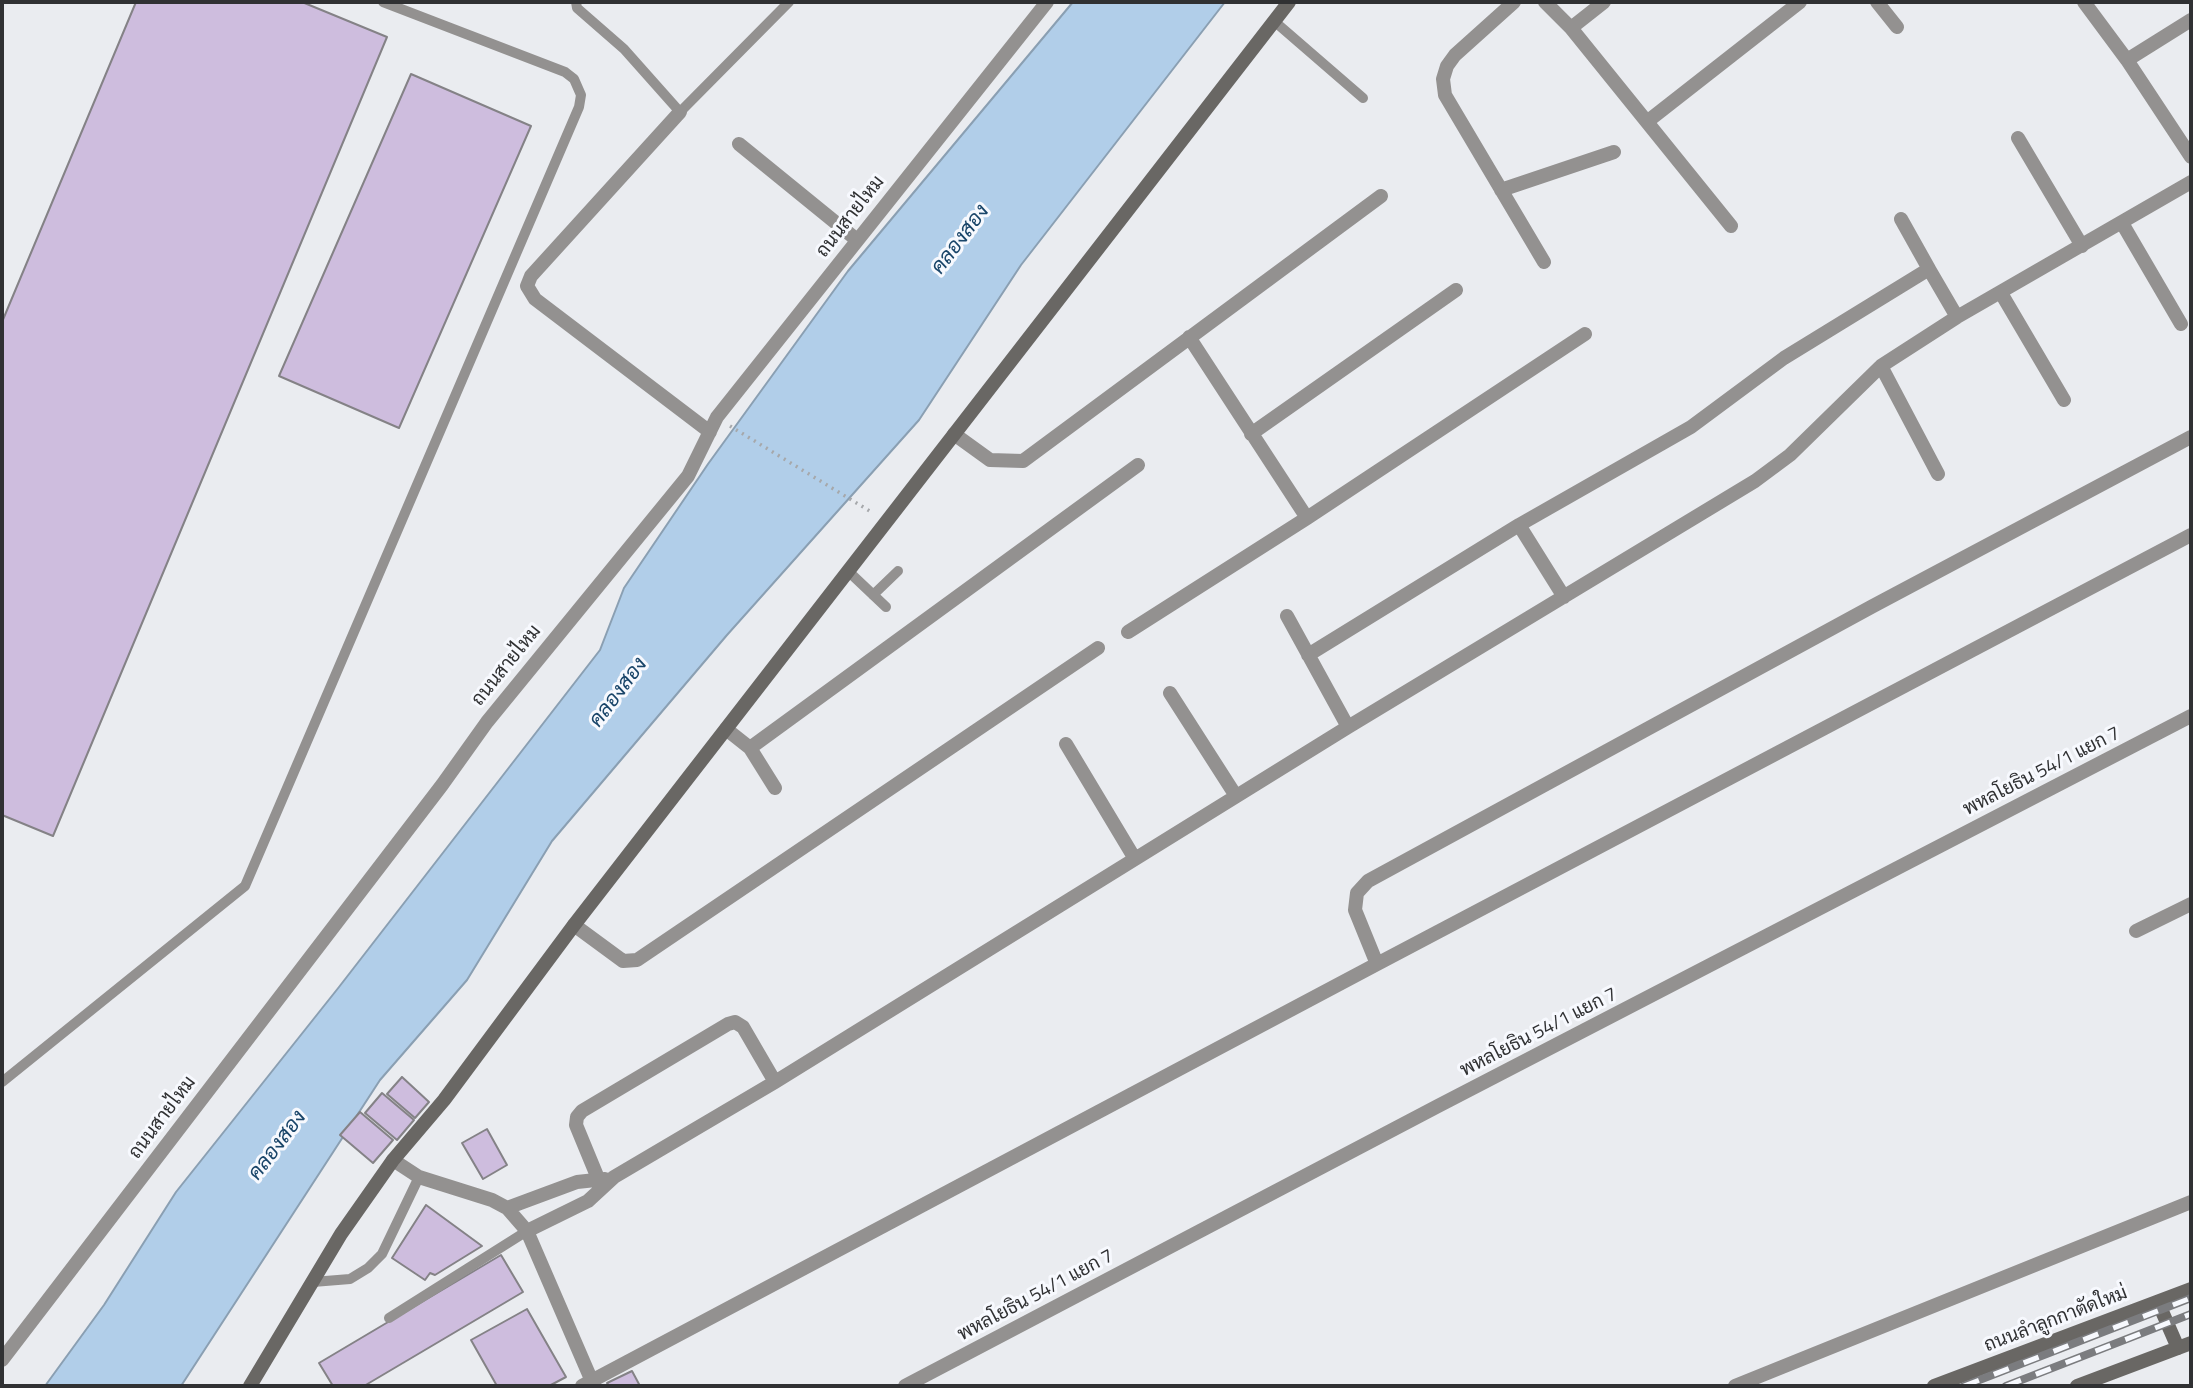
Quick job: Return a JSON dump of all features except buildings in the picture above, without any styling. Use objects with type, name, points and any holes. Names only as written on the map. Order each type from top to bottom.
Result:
[{"type":"street","name":"ถนนสายไหม","points":[[2,1360],[442,785],[487,722],[688,476],[717,417],[1047,2]]},
{"type":"street","points":[[250,1386],[341,1234],[393,1160],[444,1100],[574,925],[1289,2]]},
{"type":"street","points":[[1514,2],[1455,55],[1447,66],[1443,79],[1445,94],[1544,262]]},
{"type":"street","points":[[1545,2],[1571,28],[1731,226]]},
{"type":"street","points":[[1571,28],[1604,2]]},
{"type":"street","points":[[1648,121],[1800,2]]},
{"type":"street","points":[[1877,2],[1897,27]]},
{"type":"street","points":[[2084,2],[2127,60],[2191,157]]},
{"type":"street","points":[[2127,60],[2191,20]]},
{"type":"street","points":[[680,112],[531,276],[527,286],[535,299],[710,432]]},
{"type":"street","points":[[2018,138],[2082,246]]},
{"type":"street","points":[[738,144],[857,240]]},
{"type":"street","points":[[1501,190],[1614,152]]},
{"type":"street","points":[[527,1231],[588,1201],[605,1182],[775,1082],[1348,727],[1772,469],[1790,456],[1881,366],[1957,317],[2191,182]]},
{"type":"street","points":[[954,433],[990,460],[1023,461],[1381,196]]},
{"type":"street","points":[[1901,219],[1957,317]]},
{"type":"street","points":[[2122,223],[2181,324]]},
{"type":"street","points":[[1308,655],[1519,525],[1690,427],[1766,370],[1929,269]]},
{"type":"street","points":[[1251,434],[1456,290]]},
{"type":"street","points":[[2001,293],[2064,400]]},
{"type":"street","points":[[1128,632],[1586,334]]},
{"type":"street","points":[[1189,337],[1307,518]]},
{"type":"street","points":[[1881,366],[1938,474]]},
{"type":"street","points":[[1377,964],[1354,910],[1357,892],[1368,881],[1873,606],[2191,438]]},
{"type":"street","points":[[750,748],[1138,465]]},
{"type":"street","points":[[1519,525],[1564,597]]},
{"type":"street","points":[[393,1160],[419,1177],[492,1200],[507,1208],[527,1231],[589,1385],[1377,964],[2191,535]]},
{"type":"street","points":[[1287,616],[1348,727]]},
{"type":"street","points":[[574,925],[623,961],[637,960],[1098,648]]},
{"type":"street","points":[[1170,693],[1236,796]]},
{"type":"street","name":"พหลโยธิน 54/1 แยก 7","points":[[905,1386],[2191,716]]},
{"type":"street","points":[[726,729],[750,748],[775,788]]},
{"type":"street","points":[[1066,744],[1135,859]]},
{"type":"street","points":[[2136,932],[2191,904]]},
{"type":"street","points":[[605,1182],[576,1125],[582,1111],[728,1024],[735,1022],[743,1027],[775,1082]]},
{"type":"street","points":[[507,1208],[577,1182],[605,1182]]},
{"type":"street","points":[[1735,1386],[2191,1202]]},
{"type":"street","name":"ถนนลำลูกกาตัดใหม่","points":[[1934,1386],[2191,1289]]},
{"type":"street","points":[[2077,1386],[2185,1345],[2158,1302]]},
{"type":"lane","points":[[2,1082],[245,886],[579,107],[581,95],[574,79],[565,72],[383,2]]},
{"type":"lane","points":[[576,2],[577,8],[624,49],[680,112],[789,2]]},
{"type":"lane","points":[[1274,21],[1363,98]]},
{"type":"lane","points":[[848,571],[886,607]]},
{"type":"lane","points":[[873,595],[898,571]]},
{"type":"lane","points":[[313,1282],[350,1279],[368,1268],[382,1254],[419,1177]]},
{"type":"lane","points":[[389,1318],[527,1231]]},
{"type":"path","points":[[729,425],[869,511]]},
{"type":"water","name":"คลองสอง","points":[[1073,2],[1225,2],[1021,265],[919,420],[727,635],[552,841],[467,980],[380,1080],[181,1386],[45,1386],[104,1305],[176,1192],[600,650],[624,588],[708,464],[848,271]]},
{"type":"railway","points":[[1964,1386],[2191,1298]]},
{"type":"railway","points":[[2006,1386],[2191,1314]]}]
